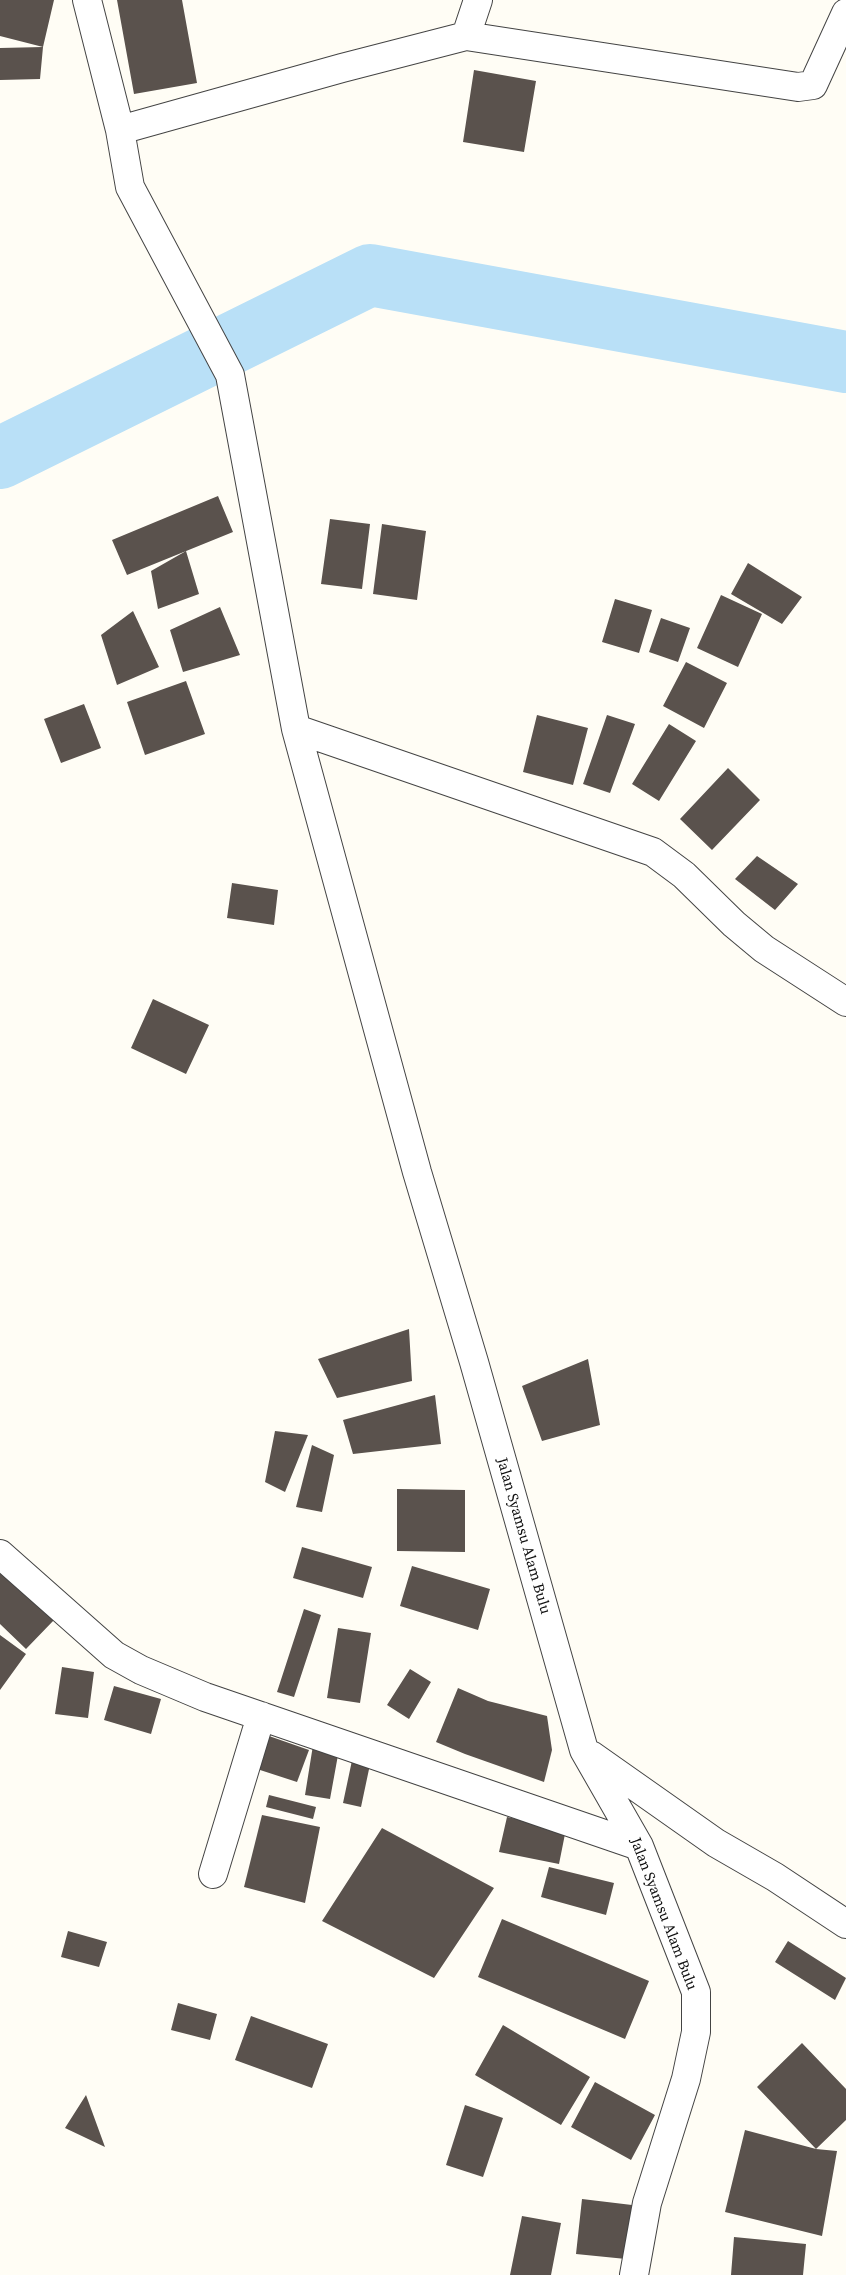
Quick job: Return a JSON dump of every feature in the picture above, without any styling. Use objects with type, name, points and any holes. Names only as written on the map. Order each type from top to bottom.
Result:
[{"type":"street","name":"Jalan Syamsu Alam Bulu","points":[[86,0],[120,130],[130,187],[230,375],[296,729],[417,1172],[474,1362],[584,1750],[639,1846],[696,1992],[696,2032],[681,2098],[647,2203],[634,2275]]},
{"type":"street","points":[[466,36],[478,0]]},
{"type":"street","points":[[120,130],[342,68],[466,36],[798,87],[813,85],[846,13]]},
{"type":"street","points":[[296,729],[653,852],[684,874],[734,924],[764,949],[846,1002]]},
{"type":"street","points":[[0,1554],[114,1655],[141,1670],[261,1716],[639,1846]]},
{"type":"street","points":[[213,1874],[261,1716]]},
{"type":"street","points":[[584,1750],[716,1843],[775,1877],[846,1924]]},
{"type":"building","points":[[0,0],[54,0],[43,47],[0,36]]},
{"type":"building","points":[[117,0],[182,0],[197,83],[134,94]]},
{"type":"building","points":[[43,47],[40,79],[0,80],[0,48]]},
{"type":"building","points":[[474,70],[536,81],[524,152],[463,142]]},
{"type":"building","points":[[218,496],[233,532],[127,575],[112,540]]},
{"type":"building","points":[[330,519],[370,524],[362,589],[321,584]]},
{"type":"building","points":[[382,524],[426,531],[417,600],[373,594]]},
{"type":"building","points":[[186,551],[199,594],[158,609],[151,571]]},
{"type":"building","points":[[748,563],[802,597],[782,624],[731,594]]},
{"type":"building","points":[[721,595],[762,614],[738,667],[697,648]]},
{"type":"building","points":[[615,599],[652,610],[639,653],[602,642]]},
{"type":"building","points":[[220,607],[240,655],[183,672],[170,630]]},
{"type":"building","points":[[133,611],[159,667],[117,685],[101,635]]},
{"type":"building","points":[[661,618],[690,628],[678,662],[649,652]]},
{"type":"building","points":[[686,662],[727,683],[704,728],[663,706]]},
{"type":"building","points":[[186,681],[205,734],[145,755],[127,702]]},
{"type":"building","points":[[84,704],[101,748],[61,763],[44,719]]},
{"type":"building","points":[[537,715],[588,728],[573,785],[523,772]]},
{"type":"building","points":[[607,715],[635,724],[610,793],[583,784]]},
{"type":"building","points":[[669,724],[696,741],[659,801],[632,784]]},
{"type":"building","points":[[728,768],[760,800],[712,850],[680,819]]},
{"type":"building","points":[[757,856],[798,884],[775,910],[735,879]]},
{"type":"building","points":[[232,883],[278,890],[274,925],[227,918]]},
{"type":"building","points":[[153,999],[209,1025],[186,1074],[131,1048]]},
{"type":"building","points":[[409,1329],[412,1381],[337,1398],[318,1359]]},
{"type":"building","points":[[588,1359],[600,1425],[542,1441],[522,1386]]},
{"type":"building","points":[[435,1395],[441,1444],[353,1454],[343,1420]]},
{"type":"building","points":[[275,1431],[308,1435],[285,1492],[265,1482]]},
{"type":"building","points":[[312,1445],[334,1455],[322,1512],[296,1507]]},
{"type":"building","points":[[397,1489],[465,1490],[465,1552],[397,1551]]},
{"type":"building","points":[[302,1547],[372,1567],[363,1598],[293,1578]]},
{"type":"building","points":[[412,1566],[490,1589],[478,1630],[400,1606]]},
{"type":"building","points":[[2,1572],[54,1620],[26,1649],[0,1624],[0,1574]]},
{"type":"building","points":[[304,1609],[321,1615],[294,1697],[277,1692]]},
{"type":"building","points":[[338,1628],[371,1633],[360,1703],[327,1698]]},
{"type":"building","points":[[0,1635],[26,1654],[0,1690]]},
{"type":"building","points":[[62,1667],[94,1672],[88,1718],[55,1714]]},
{"type":"building","points":[[410,1669],[431,1682],[409,1719],[387,1705]]},
{"type":"building","points":[[114,1686],[161,1699],[151,1734],[104,1720]]},
{"type":"building","points":[[458,1688],[488,1701],[547,1716],[552,1750],[544,1782],[436,1742]]},
{"type":"building","points":[[269,1736],[309,1750],[297,1782],[257,1769]]},
{"type":"building","points":[[314,1739],[340,1744],[330,1799],[305,1795]]},
{"type":"building","points":[[354,1751],[372,1755],[361,1807],[343,1803]]},
{"type":"building","points":[[269,1795],[316,1807],[313,1819],[266,1807]]},
{"type":"building","points":[[262,1815],[320,1827],[305,1903],[244,1887]]},
{"type":"building","points":[[507,1817],[566,1829],[559,1864],[499,1852]]},
{"type":"building","points":[[382,1828],[494,1888],[434,1978],[322,1921]]},
{"type":"building","points":[[549,1867],[614,1883],[606,1915],[541,1897]]},
{"type":"building","points":[[502,1919],[649,1981],[625,2039],[478,1977]]},
{"type":"building","points":[[68,1931],[107,1942],[99,1967],[61,1957]]},
{"type":"building","points":[[788,1941],[846,1978],[835,2000],[775,1962]]},
{"type":"building","points":[[178,2003],[217,2014],[210,2040],[171,2030]]},
{"type":"building","points":[[251,2016],[328,2044],[312,2088],[235,2060]]},
{"type":"building","points":[[503,2025],[590,2077],[561,2125],[475,2075]]},
{"type":"building","points":[[802,2043],[846,2089],[846,2120],[816,2149],[757,2087]]},
{"type":"building","points":[[595,2082],[655,2115],[631,2160],[571,2127]]},
{"type":"building","points":[[86,2095],[105,2147],[65,2128]]},
{"type":"building","points":[[465,2105],[503,2118],[483,2177],[446,2165]]},
{"type":"building","points":[[745,2130],[816,2149],[837,2151],[822,2236],[725,2212]]},
{"type":"building","points":[[582,2199],[632,2205],[626,2259],[576,2254]]},
{"type":"building","points":[[522,2216],[561,2223],[551,2275],[510,2275]]},
{"type":"building","points":[[734,2237],[806,2244],[803,2275],[731,2275]]},
{"type":"waterway","points":[[0,458],[370,275],[846,362]]}]
